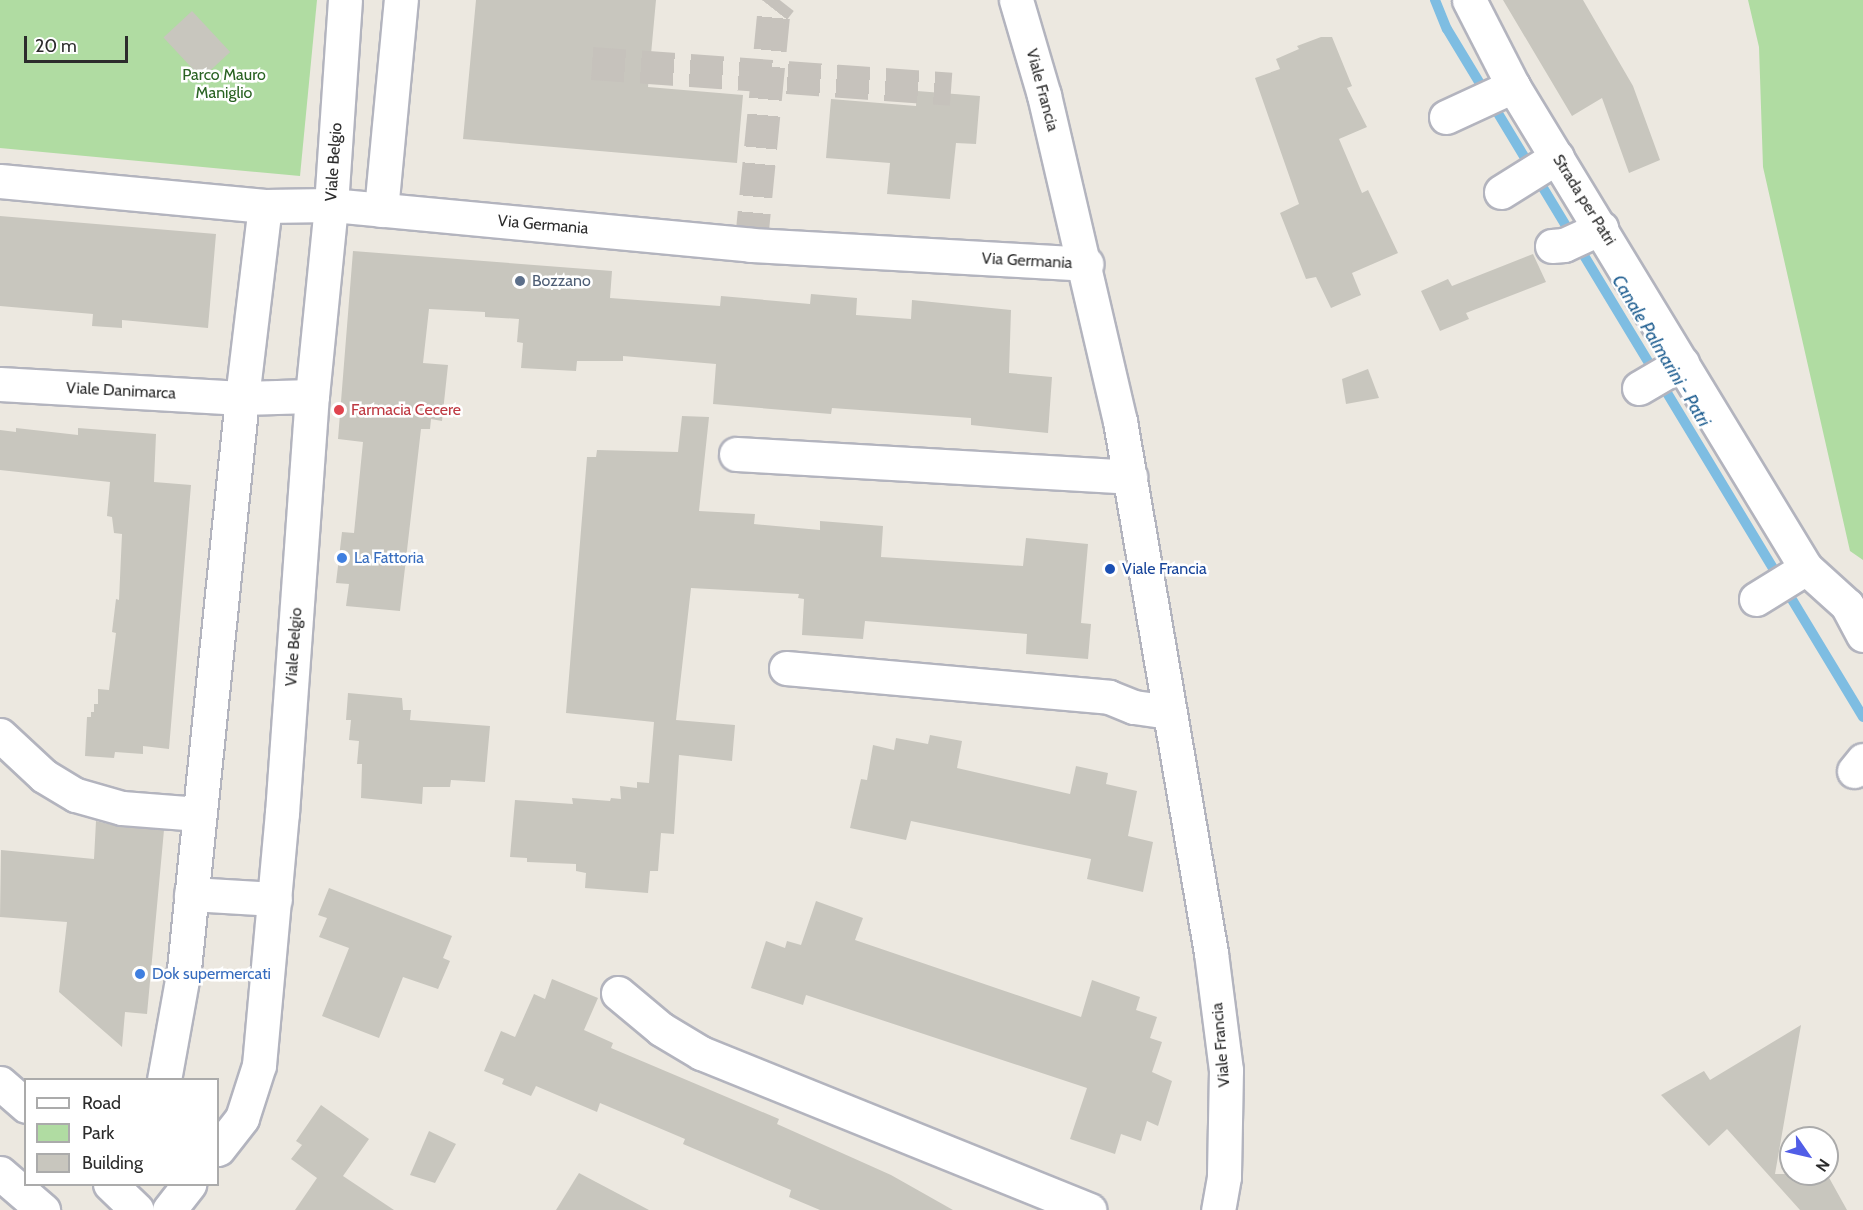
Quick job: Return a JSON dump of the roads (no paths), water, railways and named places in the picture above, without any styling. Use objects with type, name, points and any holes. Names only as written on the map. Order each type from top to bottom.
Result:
[{"type":"street","name":"Viale Belgio","points":[[219,1148],[242,1118],[259,1065],[275,899],[312,396],[331,205],[345,0]]},
{"type":"street","points":[[381,210],[401,0]]},
{"type":"street","name":"Viale Francia","points":[[1016,0],[1044,95],[1086,264],[1130,477],[1211,952],[1226,1070],[1224,1177],[1218,1210]]},
{"type":"street","name":"Strada per Patri","points":[[1469,0],[1484,99],[1530,174],[1576,238],[1682,363],[1801,571],[1846,605],[1863,635]]},
{"type":"street","name":"Via Germania","points":[[0,181],[265,206],[331,205],[751,245],[1086,264]]},
{"type":"street","points":[[164,1078],[184,969],[242,398],[265,206]]},
{"type":"street","points":[[1639,388],[1682,363]]},
{"type":"street","name":"Viale Danimarca","points":[[0,384],[242,398]]},
{"type":"street","points":[[242,398],[312,396]]},
{"type":"street","points":[[736,454],[1130,477]]},
{"type":"street","points":[[1762,594],[1801,571]]},
{"type":"street","points":[[786,668],[1109,697],[1134,706],[1169,712]]},
{"type":"street","points":[[0,735],[44,776],[76,795],[122,808],[199,814]]},
{"type":"street","points":[[191,894],[275,899]]},
{"type":"street","points":[[618,993],[661,1029],[701,1053],[1090,1210]]},
{"type":"street","points":[[0,1083],[24,1104]]},
{"type":"street","points":[[0,1173],[43,1210]]},
{"type":"street","points":[[111,1186],[137,1210]]},
{"type":"street","points":[[169,1210],[188,1186]]},
{"type":"waterway","name":"Canale Palmarini - Patri","points":[[1435,0],[1447,29],[1863,717]]},
{"type":"tunnel","points":[[751,245],[774,9],[781,0]]},
{"type":"tunnel","points":[[592,63],[951,89]]},
{"type":"place","name":"Bozzano","points":[[520,281]]},
{"type":"place","name":"Farmacia Cecere","points":[[339,410]]},
{"type":"place","name":"La Fattoria","points":[[342,558]]},
{"type":"place","name":"Viale Francia","points":[[1110,569]]},
{"type":"place","name":"Dok supermercati","points":[[140,974]]},
{"type":"park label","name":"Parco Mauro Maniglio","points":[[224,84]]}]
